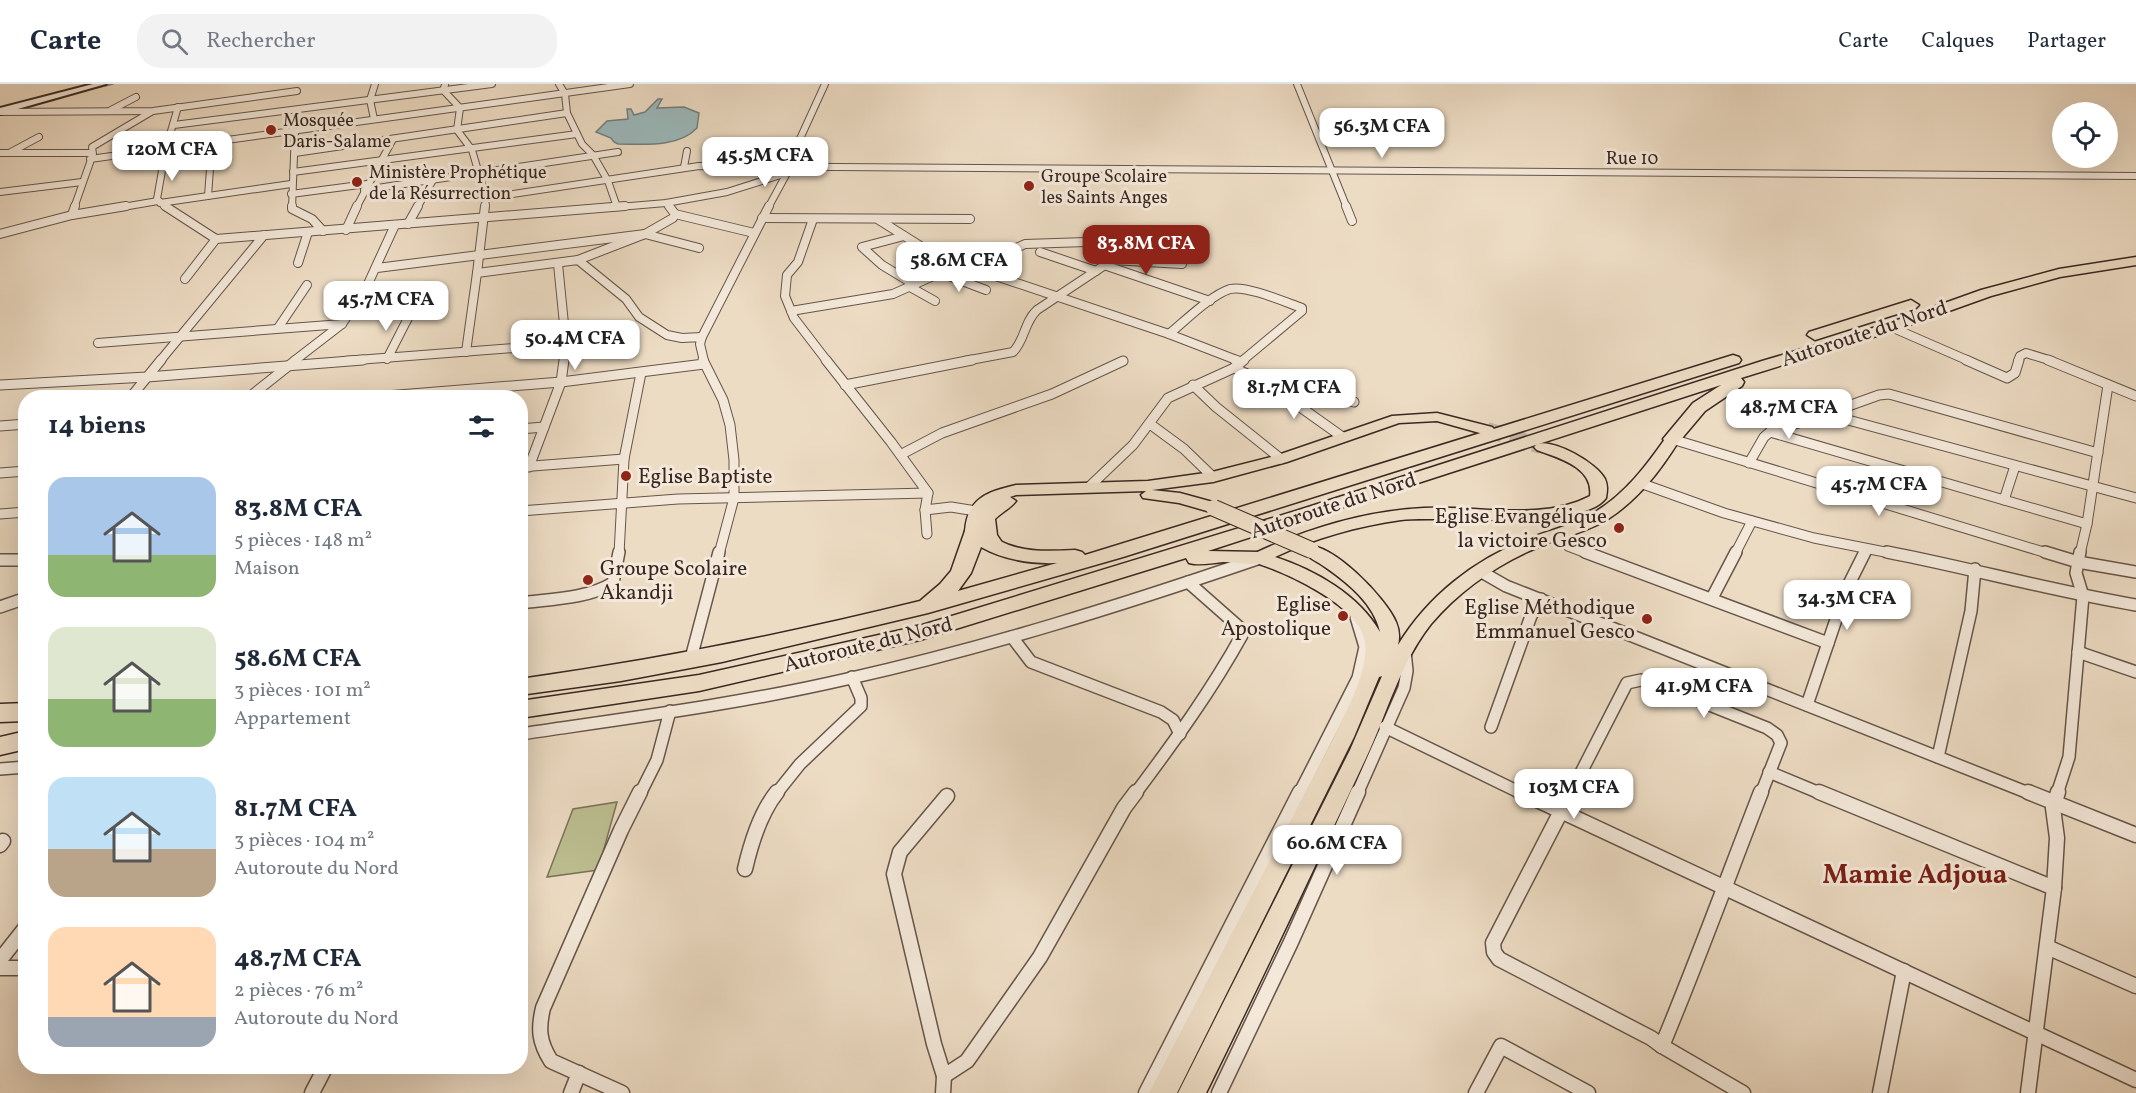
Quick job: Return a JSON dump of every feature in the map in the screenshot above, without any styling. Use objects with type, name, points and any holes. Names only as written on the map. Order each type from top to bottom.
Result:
[{"type":"highway","name":"Autoroute du Nord","points":[[528,686],[690,662],[911,613],[1155,541],[1973,286],[2072,261],[2136,253]]},
{"type":"highway","name":"Autoroute du Nord","points":[[528,709],[632,694],[755,671],[920,633],[1291,519],[1768,364],[1892,327],[1986,293],[2059,273],[2136,261]]},
{"type":"highway","points":[[1672,440],[1699,407],[1750,372],[1768,364]]},
{"type":"highway","points":[[973,532],[984,542],[996,548],[1035,557],[1055,558],[1099,553],[1155,541]]},
{"type":"highway","points":[[911,613],[937,598],[958,577],[967,565],[973,532]]},
{"type":"highway","points":[[1004,609],[1199,559],[1223,556],[1259,558]]},
{"type":"highway","points":[[0,713],[18,712]]},
{"type":"highway","points":[[0,740],[18,740]]},
{"type":"highway","points":[[0,746],[18,742]]},
{"type":"main road","points":[[973,532],[976,511],[988,500],[1016,489],[1148,486],[1213,477],[1281,459],[1341,436],[1397,419],[1417,417],[1450,419],[1487,430]]},
{"type":"main road","points":[[1192,1093],[1266,950],[1373,724],[1405,650],[1423,622],[1447,597],[1480,571],[1505,556],[1600,517],[1624,500],[1658,462],[1672,440]]},
{"type":"main road","points":[[1259,558],[1301,538],[1372,520],[1425,513],[1527,514],[1581,507],[1598,498],[1601,491],[1597,478],[1587,468],[1568,457],[1542,447]]},
{"type":"main road","points":[[996,548],[988,535],[987,518],[1004,502],[1022,497],[1169,496],[1214,508],[1311,550],[1330,561],[1352,580],[1381,612],[1390,633],[1383,661],[1163,1093]]},
{"type":"main road","points":[[1527,514],[1545,539]]},
{"type":"main road","points":[[1259,558],[1292,568],[1325,587],[1353,611],[1370,630],[1375,649],[1373,662],[1348,727]]},
{"type":"street","points":[[0,112],[102,84]]},
{"type":"street","points":[[374,119],[370,100],[375,84]]},
{"type":"street","points":[[174,125],[370,100],[444,87],[492,84]]},
{"type":"street","points":[[559,84],[565,94],[567,113],[582,144],[593,155],[608,181],[616,207]]},
{"type":"street","points":[[0,153],[91,156],[166,148],[630,84]]},
{"type":"street","points":[[690,662],[734,498],[734,460],[727,413],[717,387],[704,364],[700,351],[702,337],[787,173],[788,165],[825,84]]},
{"type":"street","points":[[1297,84],[1352,221]]},
{"type":"street","points":[[444,87],[460,108],[457,130],[472,150],[486,198],[466,352]]},
{"type":"street","points":[[0,112],[153,111],[297,91]]},
{"type":"street","points":[[108,112],[136,97]]},
{"type":"street","points":[[159,202],[166,148],[178,107]]},
{"type":"street","points":[[72,215],[94,145],[153,111]]},
{"type":"street","points":[[295,153],[567,113]]},
{"type":"street","points":[[295,130],[291,184],[292,209],[312,219],[323,231]]},
{"type":"street","points":[[293,172],[472,150],[577,134]]},
{"type":"street","points":[[8,153],[39,137]]},
{"type":"street","points":[[346,230],[365,187],[393,139]]},
{"type":"street","points":[[208,196],[212,142]]},
{"type":"street","points":[[684,167],[687,151]]},
{"type":"street","points":[[291,194],[433,180],[618,152]]},
{"type":"street","name":"Rue 10","points":[[486,198],[608,181],[684,167],[788,165],[1129,170],[2136,176]]},
{"type":"street","points":[[159,202],[216,239],[666,203],[727,192],[787,173]]},
{"type":"street","points":[[408,224],[433,180]]},
{"type":"street","points":[[0,192],[82,182]]},
{"type":"street","points":[[0,234],[72,215],[291,184]]},
{"type":"street","points":[[666,203],[675,214],[754,233]]},
{"type":"street","points":[[477,273],[578,260],[645,234],[664,224],[675,214]]},
{"type":"street","points":[[762,218],[970,219]]},
{"type":"street","points":[[813,219],[798,262],[787,275],[785,289],[787,303],[804,333],[902,454],[928,493],[925,510],[927,534]]},
{"type":"street","points":[[879,220],[922,247],[960,264],[1169,334],[1237,365],[1341,436]]},
{"type":"street","points":[[258,390],[342,324],[377,268],[395,225]]},
{"type":"street","points":[[298,263],[308,232]]},
{"type":"street","points":[[377,268],[645,234],[699,248]]},
{"type":"street","points":[[136,390],[264,235]]},
{"type":"street","points":[[904,236],[862,247],[882,265],[935,302]]},
{"type":"street","points":[[185,279],[216,239]]},
{"type":"street","points":[[974,268],[1025,244],[1179,239]]},
{"type":"street","points":[[845,385],[1013,352],[1025,334],[1027,320],[1054,297],[1141,241]]},
{"type":"street","points":[[1040,252],[1096,270]]},
{"type":"street","points":[[578,260],[626,299],[639,316],[667,335],[682,338],[702,337]]},
{"type":"street","points":[[1108,263],[1182,264]]},
{"type":"street","points":[[1108,263],[1210,301]]},
{"type":"street","points":[[528,461],[544,428],[561,382],[566,344],[558,264]]},
{"type":"street","points":[[791,311],[893,294],[960,264]]},
{"type":"street","points":[[941,273],[986,290]]},
{"type":"street","points":[[278,328],[308,285]]},
{"type":"street","points":[[1089,487],[1118,461],[1150,424],[1168,398],[1237,365],[1302,311],[1302,308],[1272,297],[1236,288],[1210,301],[1169,334]]},
{"type":"street","points":[[357,301],[441,291]]},
{"type":"street","points":[[387,359],[408,318]]},
{"type":"street","points":[[98,343],[342,324]]},
{"type":"street","points":[[1892,327],[2007,378],[2015,373],[2020,356],[2026,353],[2136,396]]},
{"type":"street","points":[[0,385],[147,377],[566,344]]},
{"type":"street","points":[[902,454],[942,433],[1052,394],[1123,361]]},
{"type":"street","points":[[460,390],[561,382],[704,364]]},
{"type":"street","points":[[528,602],[595,591],[611,585],[618,567],[622,540],[621,502],[624,459],[641,373]]},
{"type":"street","points":[[1265,382],[1354,402]]},
{"type":"street","points":[[1193,385],[1216,407],[1281,459]]},
{"type":"street","points":[[2028,1093],[2054,888],[2056,838],[2053,808],[2069,757],[2083,596],[2076,573],[2087,524],[2108,385]]},
{"type":"street","points":[[1749,463],[1764,437],[1770,432],[1886,393],[2098,453]]},
{"type":"street","points":[[1826,414],[2136,498]]},
{"type":"street","points":[[1150,424],[1184,449],[1213,477]]},
{"type":"street","points":[[0,426],[18,425]]},
{"type":"street","points":[[528,429],[544,428]]},
{"type":"street","points":[[1770,432],[2087,524]]},
{"type":"street","points":[[1672,440],[2078,562],[2136,572]]},
{"type":"street","points":[[528,467],[624,459]]},
{"type":"street","points":[[2004,500],[2015,466]]},
{"type":"street","points":[[0,473],[18,472]]},
{"type":"street","points":[[1640,483],[1752,521],[1866,549],[1975,569],[2083,596],[2136,605]]},
{"type":"street","points":[[528,510],[621,502],[928,493]]},
{"type":"street","points":[[925,510],[951,507],[976,511]]},
{"type":"street","points":[[0,514],[18,513]]},
{"type":"street","points":[[1712,598],[1752,521]]},
{"type":"street","points":[[1568,546],[1828,643]]},
{"type":"street","points":[[1807,705],[1846,590],[1866,549]]},
{"type":"street","points":[[528,733],[670,711],[852,677],[1012,637],[1259,558]]},
{"type":"street","points":[[0,560],[18,560]]},
{"type":"street","points":[[1938,757],[1971,611],[1975,569]]},
{"type":"street","points":[[1480,571],[1506,586],[2136,835]]},
{"type":"street","points":[[944,1076],[967,1061],[1040,957],[1124,808],[1180,734],[1223,669],[1242,635],[1239,627],[1188,582]]},
{"type":"street","points":[[1491,727],[1532,616],[1541,599]]},
{"type":"street","points":[[0,607],[18,601]]},
{"type":"street","points":[[1146,1093],[1358,678],[1365,647],[1353,611]]},
{"type":"street","points":[[1012,637],[1024,656],[1031,662],[1161,712],[1173,720],[1180,734]]},
{"type":"street","points":[[1219,1093],[1291,942],[1404,687],[1407,671],[1405,650]]},
{"type":"street","points":[[2078,652],[2136,672]]},
{"type":"street","points":[[745,869],[750,848],[768,803],[800,764],[861,706],[861,698],[852,677]]},
{"type":"street","points":[[1662,1046],[1702,950],[1723,888],[1781,743],[1777,735],[1767,728],[1657,684],[1641,680],[1628,683],[1493,943],[1494,951],[1499,959],[1662,1046],[1743,1093]]},
{"type":"street","points":[[622,1093],[551,1061],[545,1052],[538,1027],[543,1008],[621,830],[657,760],[670,711]]},
{"type":"street","points":[[1385,727],[1560,812],[2136,1080]]},
{"type":"street","points":[[0,769],[18,767]]},
{"type":"street","points":[[1769,772],[2054,888]]},
{"type":"street","points":[[943,1093],[944,1076],[934,1044],[894,874],[900,852],[947,796]]},
{"type":"street","points":[[0,960],[18,937]]},
{"type":"street","points":[[2047,947],[2136,986]]},
{"type":"street","points":[[0,968],[18,968]]},
{"type":"street","points":[[1880,1093],[1904,971]]},
{"type":"street","points":[[1476,1093],[1498,1048],[1502,1046],[1588,1093]]},
{"type":"street","points":[[571,1093],[579,1073]]},
{"type":"street","points":[[312,1093],[322,1074]]},
{"type":"green space","points":[[617,802],[598,870],[547,877],[573,809]]},
{"type":"water","points":[[658,99],[662,99],[657,108],[684,107],[699,113],[697,128],[680,139],[660,144],[618,144],[611,138],[596,132],[607,121],[628,119],[627,109],[631,109],[634,115],[645,112]]},
{"type":"waterway","points":[[86,90],[113,84]]},
{"type":"waterway","points":[[39,98],[79,88]]},
{"type":"tunnel","points":[[1487,430],[1541,446]]},
{"type":"place","name":"Mosquée Daris-Salame","points":[[271,130]]},
{"type":"place","name":"Ministère Prophétique de la Résurrection","points":[[357,182]]},
{"type":"place","name":"Groupe Scolaire les Saints Anges","points":[[1029,186]]},
{"type":"place","name":"Eglise Baptiste","points":[[626,476]]},
{"type":"place","name":"Eglise Evangélique la victoire Gesco","points":[[1619,528]]},
{"type":"place","name":"Groupe Scolaire Akandji","points":[[588,580]]},
{"type":"place","name":"Eglise Apostolique","points":[[1343,616]]},
{"type":"place","name":"Eglise Méthodique Emmanuel Gesco","points":[[1647,619]]},
{"type":"district","name":"Mamie Adjoua","points":[[1915,874]]}]
